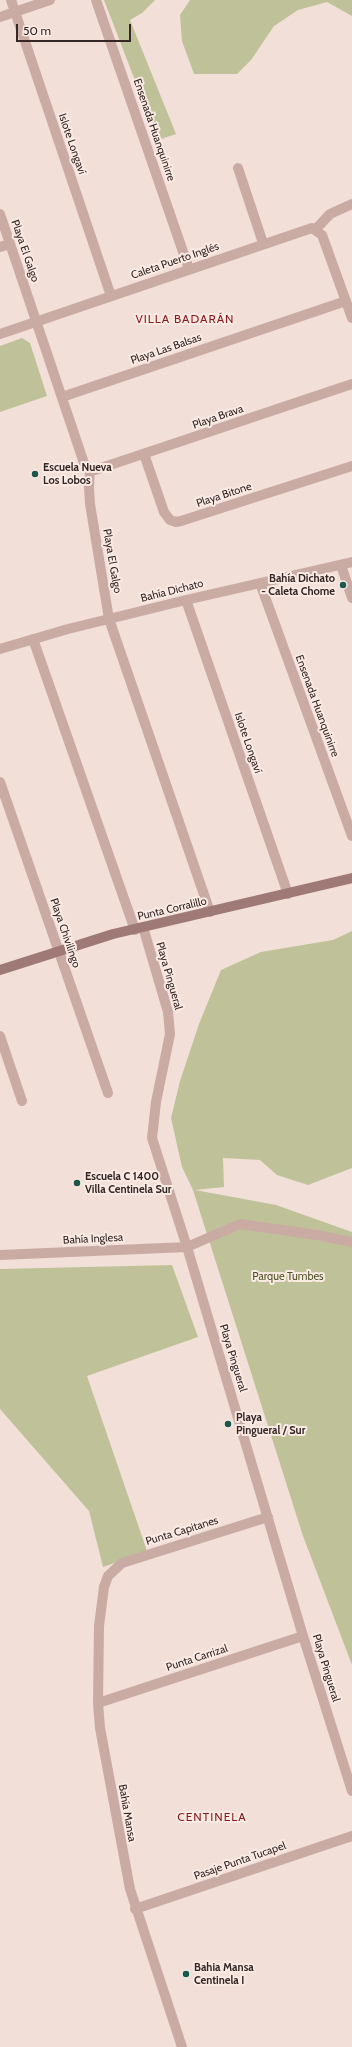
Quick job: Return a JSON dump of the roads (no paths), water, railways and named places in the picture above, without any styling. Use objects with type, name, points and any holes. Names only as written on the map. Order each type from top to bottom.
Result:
[{"type":"street","name":"Islote Longaví","points":[[11,0],[111,296]]},
{"type":"street","points":[[0,17],[50,0]]},
{"type":"street","name":"Ensenada Huanquinirre","points":[[96,0],[189,269]]},
{"type":"street","points":[[238,168],[263,244]]},
{"type":"street","points":[[352,204],[330,214],[316,229],[324,239],[352,318]]},
{"type":"street","name":"Playa El Galgo","points":[[0,214],[5,246],[37,322],[84,463],[90,469],[90,504],[109,619],[210,912]]},
{"type":"street","name":"Caleta Puerto Inglés","points":[[0,334],[304,229],[316,229]]},
{"type":"street","name":"Playa Las Balsas","points":[[62,397],[346,301]]},
{"type":"street","name":"Playa Brava","points":[[90,469],[99,469],[352,384]]},
{"type":"street","name":"Playa Bitone","points":[[144,454],[164,512],[170,520],[176,522],[181,522],[352,466]]},
{"type":"street","name":"Bahía Dichato","points":[[0,649],[109,619],[352,562]]},
{"type":"street","points":[[341,565],[352,598]]},
{"type":"street","name":"Ensenada Huanquinirre","points":[[260,583],[352,836]]},
{"type":"street","name":"Islote Longaví","points":[[186,600],[288,894]]},
{"type":"street","name":"Playa Pingueral","points":[[33,639],[139,928],[168,1012],[170,1034],[156,1102],[152,1138],[187,1247],[303,1636],[352,1791]]},
{"type":"street","name":"Playa Chivilingo","points":[[0,782],[108,1093]]},
{"type":"street","name":"Punta Corralillo","points":[[0,970],[90,940],[352,878]]},
{"type":"street","points":[[0,1036],[22,1101]]},
{"type":"street","points":[[187,1247],[240,1224],[317,1235],[352,1242]]},
{"type":"street","name":"Bahía Inglesa","points":[[0,1255],[187,1247]]},
{"type":"street","name":"Punta Capitanes","points":[[108,1576],[122,1564],[268,1517]]},
{"type":"street","name":"Bahía Mansa","points":[[108,1576],[104,1587],[99,1626],[98,1703],[100,1728],[120,1841],[136,1909],[182,2047]]},
{"type":"street","name":"Punta Carrizal","points":[[98,1703],[303,1636]]},
{"type":"street","name":"Pasaje Punta Tucapel","points":[[136,1909],[352,1836]]},
{"type":"place","name":"Escuela Nueva Los Lobos","points":[[35,474]]},
{"type":"place","name":"Bahía Dichato - Caleta Chome","points":[[343,585]]},
{"type":"place","name":"Escuela C 1400 Villa Centinela Sur","points":[[77,1183]]},
{"type":"place","name":"Playa Pingueral / Sur","points":[[228,1424]]},
{"type":"place","name":"Bahia Mansa Centinela I","points":[[186,1974]]},
{"type":"district","name":"VILLA BADARÁN","points":[[185,319]]},
{"type":"district","name":"CENTINELA","points":[[212,1817]]},
{"type":"park label","name":"Parque Tumbes","points":[[288,1277]]}]
